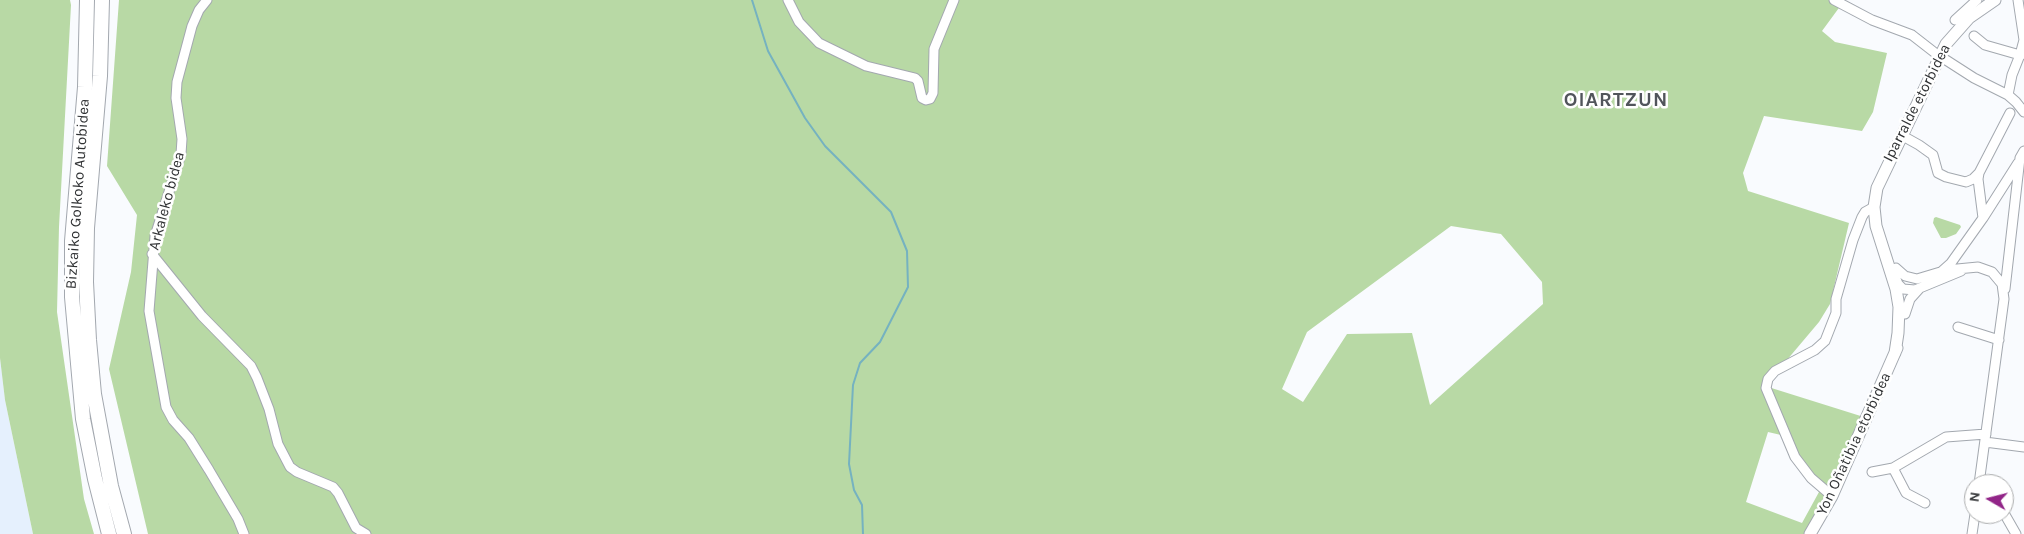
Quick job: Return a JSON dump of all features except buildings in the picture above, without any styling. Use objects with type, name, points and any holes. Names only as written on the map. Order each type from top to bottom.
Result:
[{"type":"highway","name":"Bizkaiko Golkoko Autobidea","points":[[87,0],[84,86],[72,241],[72,298],[83,419],[95,479],[109,534]]},
{"type":"highway","name":"Bizkaiko Golkoko Autobidea","points":[[102,0],[100,76],[87,228],[86,282],[94,394],[111,486],[124,534]]},
{"type":"main road","name":"Iparralde etorbidea","points":[[1899,289],[1876,226],[1874,207],[1879,181],[1901,135],[1958,28],[1968,18],[1995,0]]},
{"type":"main road","name":"Yon Oñatibia etorbidea","points":[[1810,534],[1832,496],[1895,353],[1902,315],[1899,289]]},
{"type":"street","name":"Arkaleko bidea","points":[[207,0],[199,10],[192,26],[177,82],[176,98],[182,139],[182,154],[157,228],[152,254],[149,311],[166,407],[173,420],[189,438],[209,470],[238,519],[244,534]]},
{"type":"street","points":[[788,0],[799,22],[819,43],[866,66],[915,78],[918,81],[922,98],[926,100],[930,99],[933,94],[934,49],[954,0]]},
{"type":"street","points":[[1834,0],[1872,20],[1912,35],[1974,78],[2008,95],[2024,112]]},
{"type":"street","points":[[1955,20],[1977,0]]},
{"type":"street","points":[[2008,95],[2012,75],[2022,54],[2024,40],[2018,0]]},
{"type":"street","points":[[1974,36],[1985,45],[2022,54]]},
{"type":"street","points":[[1901,135],[1920,145],[1932,155],[1938,173],[1966,182],[1973,179],[1979,173],[2010,113]]},
{"type":"street","points":[[1902,315],[1910,300],[1937,273],[1951,263],[2010,177],[2022,155]]},
{"type":"street","points":[[1980,474],[2022,155]]},
{"type":"street","points":[[1979,173],[1978,179],[1983,218]]},
{"type":"street","points":[[1832,496],[1811,478],[1795,457],[1766,388],[1768,379],[1775,371],[1814,350],[1825,341],[1836,313],[1836,299],[1853,240],[1862,217],[1874,207]]},
{"type":"street","points":[[152,254],[202,316],[250,366],[257,378],[269,409],[278,444],[290,467],[297,472],[333,487],[356,528],[366,534]]},
{"type":"street","points":[[1892,268],[1905,276],[1917,279]]},
{"type":"street","points":[[1899,289],[1917,279],[1937,273],[1968,268],[1983,268],[1992,272],[1999,280],[2004,294]]},
{"type":"street","points":[[1899,289],[1922,288],[1968,268]]},
{"type":"street","points":[[1937,273],[1958,272]]},
{"type":"street","points":[[1958,327],[1999,340]]},
{"type":"street","points":[[1872,472],[1893,468],[1946,437],[1985,438],[2024,447]]},
{"type":"street","points":[[1893,468],[1906,493],[1925,503]]},
{"type":"shaded area","points":[[0,358],[5,400],[33,534],[0,534]]},
{"type":"green space","points":[[0,0],[70,0],[71,5],[59,227],[57,312],[84,499],[94,534],[33,534],[5,400],[0,358]]},
{"type":"green space","points":[[119,0],[1842,0],[1844,1],[1822,31],[1835,42],[1887,53],[1873,112],[1862,131],[1764,116],[1743,173],[1748,191],[1849,223],[1830,304],[1819,322],[1765,386],[1867,418],[1810,534],[148,534],[109,369],[131,272],[137,215],[107,166]],"holes":[[[1451,226],[1501,234],[1542,282],[1543,304],[1430,405],[1412,333],[1347,334],[1303,402],[1282,389],[1307,332]],[[1768,432],[1781,435],[1819,492],[1802,523],[1746,502]]]},
{"type":"green space","points":[[1936,217],[1961,227],[1956,234],[1941,238],[1933,223]]},
{"type":"waterway","points":[[752,0],[768,51],[805,118],[825,146],[891,212],[907,251],[908,287],[880,342],[860,363],[853,385],[849,464],[854,490],[862,505],[863,534]]},
{"type":"district","name":"OIARTZUN","points":[[1616,100]]}]
